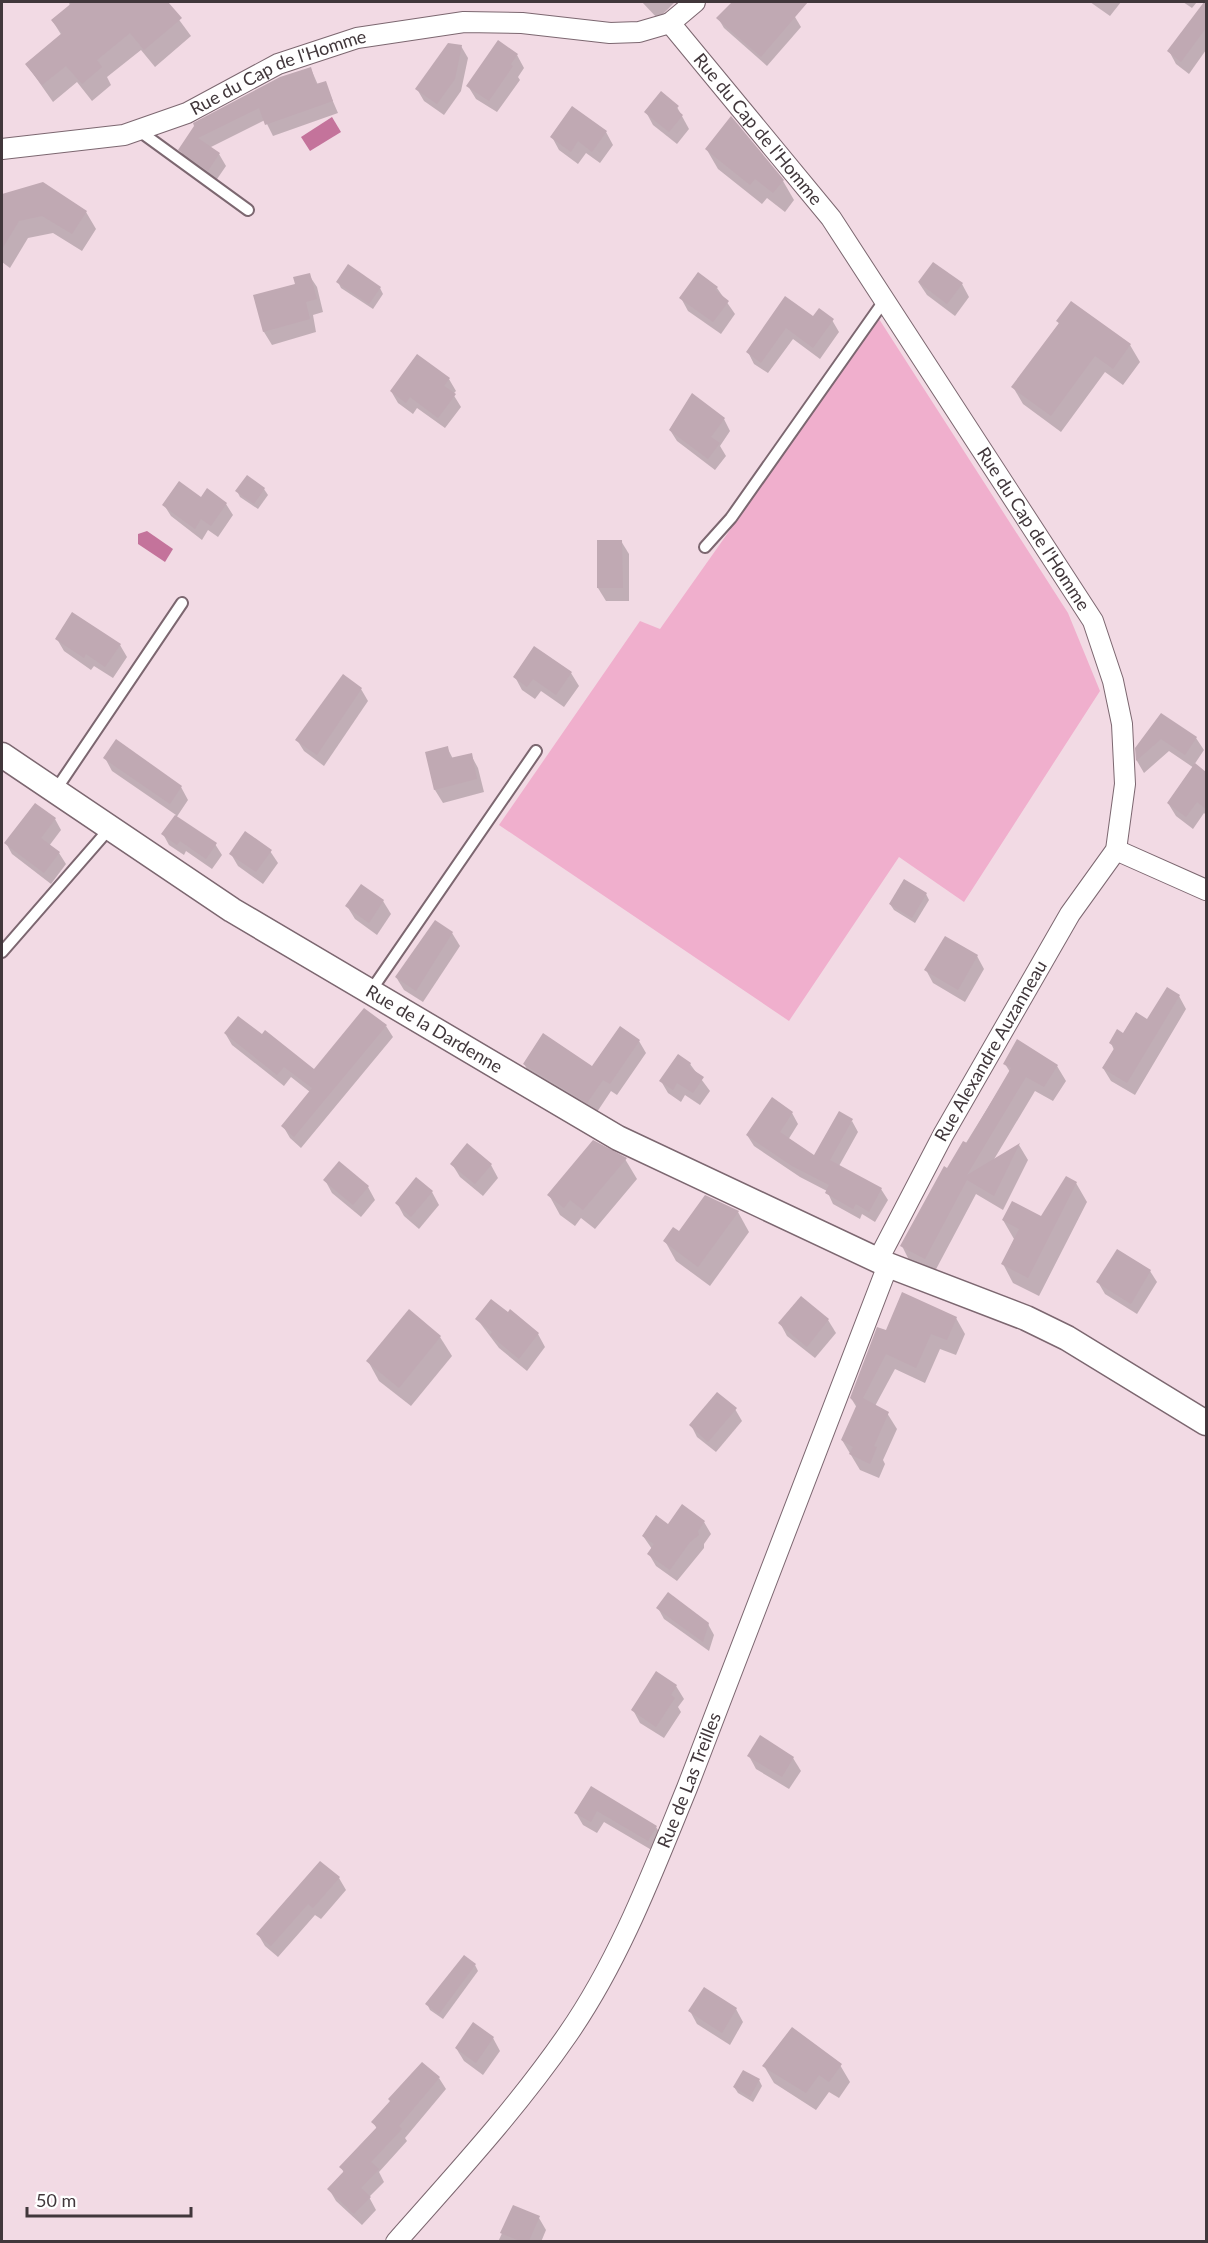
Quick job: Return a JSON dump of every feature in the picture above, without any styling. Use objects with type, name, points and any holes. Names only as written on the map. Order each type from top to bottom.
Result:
[{"type":"street","points":[[670,23],[695,2]]},
{"type":"street","name":"Rue du Cap de l'Homme","points":[[2,149],[124,135],[187,113],[278,64],[357,38],[464,22],[522,23],[610,33],[639,32],[670,23],[831,218],[1093,621],[1113,681],[1122,724],[1125,784],[1116,850]]},
{"type":"street","name":"Rue de la Dardenne","points":[[2,755],[232,910],[618,1138],[883,1262],[1026,1317],[1067,1338],[1206,1423]]},
{"type":"street","points":[[1116,850],[1206,890]]},
{"type":"street","name":"Rue Alexandre Auzanneau","points":[[883,1262],[943,1135],[1070,914],[1116,850]]},
{"type":"street","name":"Rue de Las Treilles","points":[[396,2241],[515,2106],[569,2033],[612,1959],[654,1868],[687,1788],[883,1262]]},
{"type":"lane","points":[[138,130],[248,210]]},
{"type":"lane","points":[[705,547],[731,518],[884,301]]},
{"type":"lane","points":[[55,791],[182,603]]},
{"type":"lane","points":[[370,992],[536,751]]},
{"type":"lane","points":[[2,952],[110,828]]},
{"type":"shaded area","points":[[332,117],[341,132],[310,151],[301,137]]},
{"type":"shaded area","points":[[879,319],[1068,613],[1100,691],[964,902],[899,857],[789,1021],[499,825],[640,621],[660,629]]},
{"type":"shaded area","points":[[147,531],[173,549],[165,562],[138,544],[138,534]]},
{"type":"building","points":[[73,2],[168,2],[182,18],[144,50],[130,33],[97,60],[102,67],[82,84],[66,66],[42,85],[25,64],[62,33],[51,20]]},
{"type":"building","points":[[732,2],[808,2],[761,57],[716,18]]},
{"type":"building","points":[[1206,2],[1206,28],[1181,62],[1167,51]]},
{"type":"building","points":[[498,40],[518,54],[511,64],[513,66],[489,101],[466,86]]},
{"type":"building","points":[[448,43],[462,45],[455,79],[437,104],[415,89]]},
{"type":"building","points":[[311,67],[316,84],[326,81],[333,101],[265,125],[259,108],[198,138],[220,153],[208,171],[178,150],[194,126],[193,123],[280,77]]},
{"type":"building","points":[[661,91],[679,106],[676,109],[683,115],[669,132],[644,112]]},
{"type":"building","points":[[572,106],[607,131],[592,152],[578,141],[571,152],[550,137]]},
{"type":"building","points":[[731,116],[784,180],[773,193],[755,179],[750,185],[705,149]]},
{"type":"building","points":[[43,182],[87,211],[72,234],[42,216],[19,221],[2,249],[2,194]]},
{"type":"building","points":[[933,262],[963,283],[947,304],[918,282]]},
{"type":"building","points":[[348,264],[381,287],[369,304],[336,282]]},
{"type":"building","points":[[698,272],[718,287],[715,290],[729,301],[713,322],[679,298]]},
{"type":"building","points":[[310,273],[317,299],[306,302],[310,319],[263,332],[253,295],[295,284],[293,277]]},
{"type":"building","points":[[785,296],[813,316],[819,308],[834,319],[813,348],[786,328],[761,363],[746,352]]},
{"type":"building","points":[[1071,301],[1131,344],[1113,369],[1095,356],[1051,416],[1011,387],[1059,323],[1056,321]]},
{"type":"building","points":[[417,354],[450,378],[444,386],[456,394],[438,418],[410,397],[406,403],[390,391]]},
{"type":"building","points":[[692,393],[725,418],[711,437],[720,443],[708,459],[669,430]]},
{"type":"building","points":[[247,475],[265,488],[254,504],[235,491]]},
{"type":"building","points":[[179,481],[201,497],[207,488],[227,503],[211,526],[201,519],[195,529],[162,505]]},
{"type":"building","points":[[597,540],[622,540],[623,588],[597,588]]},
{"type":"building","points":[[72,612],[121,644],[105,667],[86,654],[84,658],[55,639]]},
{"type":"building","points":[[534,646],[572,672],[556,695],[533,679],[527,687],[513,677]]},
{"type":"building","points":[[343,674],[362,688],[317,755],[295,740]]},
{"type":"building","points":[[1161,713],[1197,737],[1185,755],[1161,739],[1136,761],[1135,748]]},
{"type":"building","points":[[116,739],[182,786],[170,804],[103,758]]},
{"type":"building","points":[[448,746],[450,758],[472,753],[477,779],[434,790],[425,752]]},
{"type":"building","points":[[1195,763],[1206,772],[1206,809],[1197,802],[1186,817],[1167,803]]},
{"type":"building","points":[[35,803],[56,818],[41,838],[60,852],[44,873],[4,843]]},
{"type":"building","points":[[175,815],[217,843],[206,859],[180,841],[177,845],[161,834]]},
{"type":"building","points":[[245,831],[272,850],[256,872],[229,854]]},
{"type":"building","points":[[904,879],[927,893],[912,918],[889,904]]},
{"type":"building","points":[[361,884],[384,900],[369,923],[345,906]]},
{"type":"building","points":[[435,920],[453,932],[416,991],[395,977]]},
{"type":"building","points":[[945,936],[978,955],[958,990],[924,970]]},
{"type":"building","points":[[1167,987],[1180,995],[1127,1083],[1102,1068],[1115,1047],[1109,1043],[1117,1029],[1123,1033],[1136,1012],[1147,1019]]},
{"type":"building","points":[[364,1008],[387,1025],[294,1137],[281,1126],[312,1088],[284,1067],[277,1075],[224,1033],[238,1016],[262,1034],[265,1030],[314,1069]]},
{"type":"building","points":[[620,1026],[640,1040],[610,1084],[603,1080],[587,1103],[523,1064],[543,1033],[592,1066]]},
{"type":"building","points":[[1017,1039],[1058,1065],[1044,1087],[1026,1077],[967,1175],[1020,1143],[994,1196],[967,1180],[925,1259],[900,1246],[944,1166],[947,1168],[963,1141],[967,1143],[1011,1068],[1003,1064]]},
{"type":"building","points":[[678,1054],[691,1063],[689,1067],[704,1077],[693,1093],[677,1083],[673,1090],[659,1081]]},
{"type":"building","points":[[772,1097],[793,1112],[780,1132],[814,1155],[839,1111],[853,1119],[830,1160],[882,1188],[869,1212],[856,1204],[853,1209],[825,1193],[829,1185],[792,1166],[746,1135]]},
{"type":"building","points":[[593,1140],[627,1158],[583,1210],[570,1200],[564,1208],[547,1195]]},
{"type":"building","points":[[467,1143],[492,1164],[475,1184],[450,1164]]},
{"type":"building","points":[[339,1161],[369,1186],[353,1205],[323,1180]]},
{"type":"building","points":[[1066,1176],[1077,1182],[1028,1278],[1001,1264],[1019,1229],[1002,1220],[1012,1201],[1041,1216]]},
{"type":"building","points":[[416,1177],[433,1191],[411,1217],[395,1203]]},
{"type":"building","points":[[705,1195],[739,1211],[698,1267],[663,1241],[673,1227],[679,1231]]},
{"type":"building","points":[[1117,1249],[1151,1270],[1131,1304],[1096,1282]]},
{"type":"building","points":[[902,1292],[957,1317],[947,1340],[931,1334],[916,1368],[886,1354],[863,1398],[889,1412],[874,1446],[877,1447],[870,1464],[849,1454],[853,1447],[841,1440],[857,1404],[850,1398],[877,1327],[886,1330]]},
{"type":"building","points":[[801,1296],[829,1319],[807,1347],[778,1323]]},
{"type":"building","points":[[491,1299],[508,1312],[510,1309],[539,1333],[519,1359],[490,1335],[492,1332],[475,1319]]},
{"type":"building","points":[[409,1309],[441,1336],[399,1388],[366,1361]]},
{"type":"building","points":[[717,1392],[737,1408],[708,1442],[689,1425]]},
{"type":"building","points":[[682,1504],[705,1521],[698,1531],[699,1535],[690,1542],[670,1570],[647,1554],[654,1544],[642,1536],[656,1515],[668,1524]]},
{"type":"building","points":[[668,1592],[709,1623],[703,1642],[656,1608]]},
{"type":"building","points":[[656,1671],[677,1685],[671,1695],[675,1698],[656,1727],[631,1710]]},
{"type":"building","points":[[760,1735],[794,1757],[782,1777],[747,1756]]},
{"type":"building","points":[[591,1786],[657,1826],[648,1841],[597,1811],[591,1822],[574,1813]]},
{"type":"building","points":[[320,1861],[340,1877],[313,1908],[308,1904],[271,1946],[256,1934]]},
{"type":"building","points":[[464,1955],[476,1964],[439,2014],[425,2004]]},
{"type":"building","points":[[704,1987],[737,2008],[722,2033],[688,2011]]},
{"type":"building","points":[[473,2022],[494,2037],[476,2063],[455,2048]]},
{"type":"building","points":[[792,2027],[842,2064],[829,2082],[819,2075],[806,2093],[762,2066]]},
{"type":"building","points":[[422,2062],[440,2077],[399,2126],[402,2129],[371,2162],[379,2169],[361,2188],[371,2197],[354,2214],[327,2189],[344,2171],[339,2167],[377,2127],[371,2122],[390,2101],[388,2099]]},
{"type":"building","points":[[743,2070],[760,2079],[750,2097],[733,2087]]},
{"type":"building","points":[[513,2205],[540,2216],[529,2241],[520,2241],[500,2233]]}]
